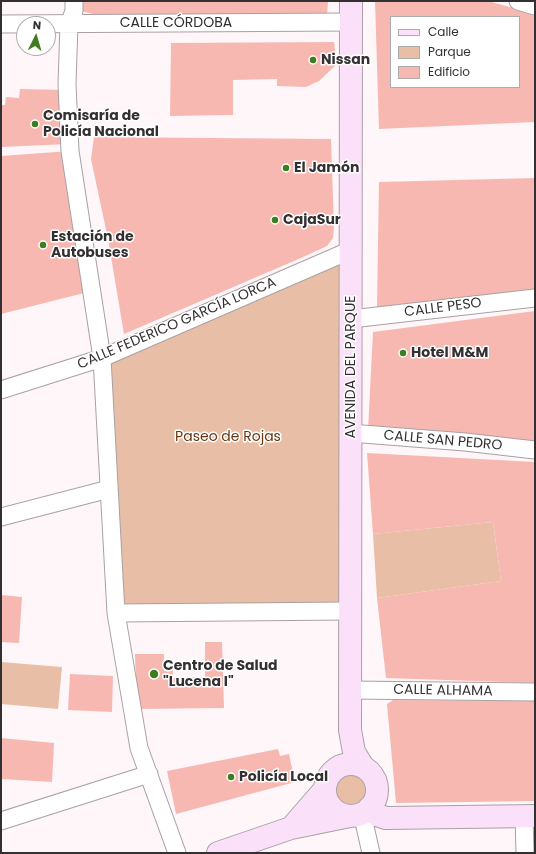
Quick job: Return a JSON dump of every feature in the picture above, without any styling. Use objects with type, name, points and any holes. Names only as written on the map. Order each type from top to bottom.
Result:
[{"type":"street","points":[[74,1],[74,11],[69,24],[66,84],[70,151],[102,358],[116,613],[139,748],[177,853]]},
{"type":"street","points":[[518,1],[535,6]]},
{"type":"street","name":"CALLE CÓRDOBA","points":[[1,24],[69,24],[351,12]]},
{"type":"street","name":"AVENIDA DEL PARQUE","points":[[350,733],[351,12]]},
{"type":"street","name":"CALLE FEDERICO GARCÍA LORCA","points":[[1,390],[102,358],[351,250]]},
{"type":"street","name":"CALLE PESO","points":[[351,319],[535,298]]},
{"type":"street","name":"CALLE SAN PEDRO","points":[[350,433],[465,442],[535,450]]},
{"type":"street","points":[[1,517],[109,489]]},
{"type":"street","points":[[116,613],[350,611]]},
{"type":"street","name":"CALLE ALHAMA","points":[[350,690],[535,692]]},
{"type":"street","points":[[340,766],[350,733]]},
{"type":"street","points":[[350,733],[354,752],[363,767]]},
{"type":"street","points":[[223,852],[291,828],[360,813],[376,796],[376,783],[369,771],[363,767],[351,764],[340,766],[328,775],[324,790],[291,828]]},
{"type":"street","points":[[1,821],[148,774]]},
{"type":"street","points":[[324,790],[329,805],[342,815],[360,813],[377,815],[386,818],[530,816],[525,853]]},
{"type":"street","points":[[360,813],[371,853]]},
{"type":"green space","name":"Paseo de Rojas","points":[[351,250],[350,611],[116,613],[102,358]]},
{"type":"green space","points":[[493,522],[501,581],[377,598],[373,534]]},
{"type":"green space","points":[[1,662],[62,667],[58,709],[1,704]]},
{"type":"green space","points":[[347,774],[353,774],[362,778],[366,790],[362,802],[353,806],[347,806],[338,802],[334,793],[334,787],[338,778]]},
{"type":"building","points":[[82,1],[328,1],[327,17],[93,14],[81,11]]},
{"type":"building","points":[[375,1],[488,1],[535,14],[535,122],[379,129]]},
{"type":"building","points":[[334,42],[337,64],[319,81],[306,87],[277,86],[277,79],[233,80],[233,115],[170,116],[171,43]]},
{"type":"building","name":"Comisaría de Policía Nacional","points":[[20,89],[67,90],[69,144],[1,147],[1,105],[5,105],[6,97],[19,98]]},
{"type":"building","points":[[94,137],[331,139],[334,228],[333,238],[327,246],[301,258],[124,334],[108,239],[91,159]]},
{"type":"building","name":"Estación de Autobuses","points":[[70,151],[92,291],[1,314],[1,156]]},
{"type":"building","points":[[535,178],[535,291],[377,307],[379,182]]},
{"type":"building","points":[[535,311],[535,444],[368,430],[373,332]]},
{"type":"building","points":[[367,453],[535,462],[535,683],[386,678],[377,598],[501,581],[493,522],[373,534]]},
{"type":"building","points":[[1,595],[22,597],[19,643],[1,642]]},
{"type":"building","name":"Centro de Salud \"Lucena I\"","points":[[205,642],[222,642],[224,708],[137,709],[135,654],[164,654],[164,671],[173,670],[173,678],[205,677]]},
{"type":"building","points":[[70,674],[113,676],[112,712],[68,710]]},
{"type":"building","points":[[393,700],[535,701],[535,801],[396,803],[387,704]]},
{"type":"building","points":[[1,738],[54,743],[52,782],[1,779]]},
{"type":"building","name":"Policía Local","points":[[278,749],[280,756],[289,754],[295,782],[176,814],[167,771]]},
{"type":"place","name":"Nissan","points":[[313,60]]},
{"type":"place","name":"Comisaría de Policía Nacional","points":[[35,124]]},
{"type":"place","name":"El Jamón","points":[[286,168]]},
{"type":"place","name":"CajaSur","points":[[275,220]]},
{"type":"place","name":"Estación de Autobuses","points":[[43,245]]},
{"type":"place","name":"Hotel M&M","points":[[403,353]]},
{"type":"place","name":"Centro de Salud \"Lucena I\"","points":[[154,674]]},
{"type":"place","name":"Policía Local","points":[[231,777]]}]
